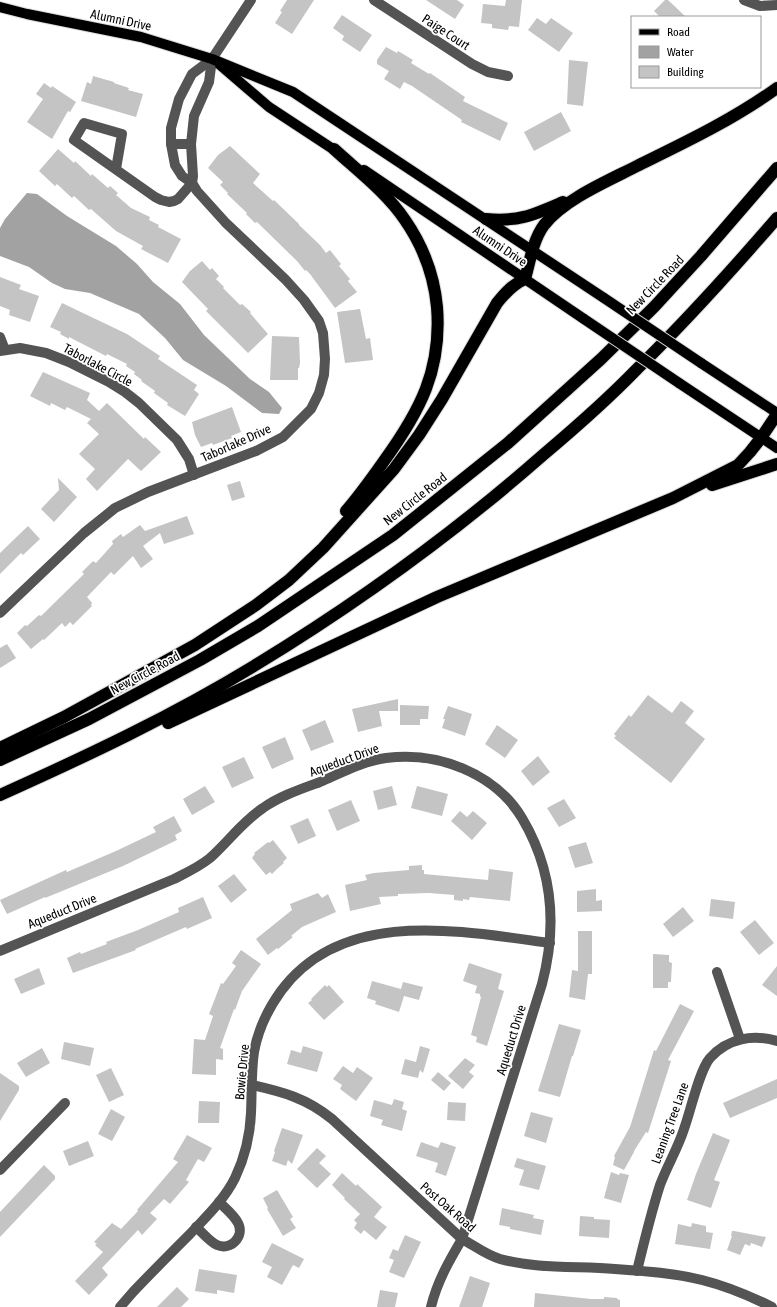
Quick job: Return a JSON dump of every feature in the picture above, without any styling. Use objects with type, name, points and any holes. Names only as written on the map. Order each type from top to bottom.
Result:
[{"type":"highway","points":[[0,748],[64,717],[173,658],[244,613],[289,580],[323,548],[394,469],[419,436],[497,303],[513,286],[525,279],[532,250],[537,237],[552,216],[574,200],[594,189],[744,111],[777,88]]},
{"type":"highway","points":[[276,590],[347,510],[401,438],[418,410],[426,391],[432,373],[436,347],[438,318],[435,291],[425,254],[405,219],[391,203],[334,150]]},
{"type":"highway","name":"New Circle Road","points":[[0,760],[89,719],[200,660],[270,618],[393,535],[508,443],[601,359],[654,307],[702,256],[777,168]]},
{"type":"highway","points":[[486,219],[506,221],[518,219],[542,211],[594,189]]},
{"type":"highway","points":[[0,796],[86,757],[135,732],[255,666],[362,597],[464,521],[512,483],[572,430],[636,371],[708,297],[777,218]]},
{"type":"highway","points":[[86,757],[161,726],[438,597],[673,498],[738,465],[761,438],[777,414]]},
{"type":"highway","points":[[673,498],[777,464]]},
{"type":"main road","name":"Alumni Drive","points":[[0,7],[27,14],[141,37],[212,59],[293,92],[777,414]]},
{"type":"main road","name":"Alumni Drive","points":[[212,59],[269,107],[777,448]]},
{"type":"street","points":[[116,169],[122,134],[84,123],[74,140],[116,169],[161,200],[169,202],[178,199],[192,183],[191,144],[194,116],[209,82],[212,59],[251,0]]},
{"type":"street","name":"Paige Court","points":[[374,0],[472,64],[488,72],[508,76]]},
{"type":"street","points":[[744,0],[760,6],[777,5]]},
{"type":"street","name":"Taborlake Drive","points":[[0,613],[84,533],[115,508],[148,492],[194,476],[256,451],[283,437],[311,409],[319,393],[322,383],[325,359],[323,332],[319,321],[304,300],[285,279],[225,222],[192,183],[182,176],[175,165],[170,144],[171,128],[179,98],[192,74],[212,59]]},
{"type":"street","points":[[170,144],[191,144]]},
{"type":"street","points":[[0,337],[2,350]]},
{"type":"street","name":"Taborlake Circle","points":[[2,350],[20,348],[46,353],[96,376],[125,392],[139,403],[177,440],[189,459],[194,476]]},
{"type":"street","name":"Aqueduct Drive","points":[[0,951],[166,882],[198,867],[250,817],[264,807],[285,796],[367,762],[405,756],[422,757],[438,760],[470,772],[488,783],[518,812],[530,832],[545,874],[550,896],[550,943],[542,984],[462,1239],[438,1283],[431,1307]]},
{"type":"street","name":"Bowie Drive","points":[[120,1307],[132,1292],[219,1202],[234,1179],[246,1150],[249,1135],[254,1052],[262,1025],[273,1002],[287,983],[304,966],[324,952],[351,941],[377,934],[424,930],[494,936],[550,943]]},
{"type":"street","points":[[717,972],[740,1039]]},
{"type":"street","name":"Leaning Tree Lane","points":[[637,1271],[660,1185],[684,1131],[703,1069],[709,1059],[729,1042],[740,1039],[768,1038],[777,1042]]},
{"type":"street","name":"Post Oak Road","points":[[252,1085],[281,1091],[302,1099],[320,1109],[462,1239],[488,1254],[520,1263],[540,1266],[637,1271],[684,1276],[703,1280],[749,1295],[772,1307]]},
{"type":"street","points":[[0,1170],[65,1103]]},
{"type":"street","points":[[196,1227],[216,1245],[224,1247],[237,1241],[240,1236],[238,1223],[219,1202]]},
{"type":"water","points":[[27,193],[37,194],[67,216],[116,246],[137,264],[153,282],[180,304],[204,335],[250,379],[269,392],[282,408],[279,414],[262,413],[226,386],[183,360],[165,338],[139,314],[90,293],[65,289],[52,283],[29,267],[0,256],[0,228],[5,219]]},
{"type":"building","points":[[287,0],[314,0],[292,34],[275,23]]},
{"type":"building","points":[[426,0],[457,0],[464,5],[455,19]]},
{"type":"building","points":[[506,0],[522,0],[519,27],[509,26],[508,30],[492,28],[492,24],[481,23],[483,4],[505,6]]},
{"type":"building","points":[[665,0],[668,0],[685,16],[659,16],[654,11]]},
{"type":"building","points":[[342,15],[372,35],[360,52],[342,40],[344,36],[333,28]]},
{"type":"building","points":[[537,18],[546,24],[551,18],[573,33],[559,52],[528,30]]},
{"type":"building","points":[[386,47],[397,53],[398,51],[413,60],[411,63],[429,74],[430,73],[465,97],[463,101],[508,123],[500,141],[461,122],[462,120],[412,86],[404,82],[400,89],[384,79],[389,71],[377,64],[377,60]]},
{"type":"building","points":[[569,60],[588,62],[583,106],[567,104]]},
{"type":"building","points":[[93,76],[114,82],[129,88],[128,90],[143,94],[136,117],[81,101],[87,82],[91,84]]},
{"type":"building","points":[[44,83],[51,88],[52,86],[76,102],[70,112],[68,111],[52,139],[27,122],[43,99],[36,94]]},
{"type":"building","points":[[561,112],[571,131],[534,151],[524,132]]},
{"type":"building","points":[[230,146],[260,174],[253,183],[273,201],[274,200],[320,245],[326,253],[330,250],[341,264],[339,266],[350,279],[348,281],[357,292],[335,308],[310,274],[306,270],[305,271],[297,261],[257,222],[255,223],[227,194],[228,193],[220,185],[223,182],[208,168],[218,155]]},
{"type":"building","points":[[58,149],[74,163],[75,161],[91,176],[92,174],[108,188],[110,186],[118,193],[116,195],[131,208],[150,217],[149,220],[159,225],[158,227],[181,239],[168,263],[141,249],[143,246],[116,231],[74,196],[72,198],[57,184],[55,186],[39,171]]},
{"type":"building","points":[[202,261],[210,270],[212,268],[219,276],[216,279],[224,287],[223,288],[240,305],[242,304],[251,312],[250,313],[268,334],[248,353],[206,311],[208,309],[182,282],[190,271]]},
{"type":"building","points":[[0,277],[21,285],[19,289],[39,296],[30,322],[9,315],[10,310],[0,306]]},
{"type":"building","points":[[62,303],[127,334],[160,356],[158,359],[197,385],[194,390],[199,394],[185,416],[167,405],[168,403],[154,393],[155,391],[141,381],[142,380],[134,374],[135,372],[126,366],[127,364],[107,354],[106,356],[69,337],[69,339],[60,334],[61,332],[50,327]]},
{"type":"building","points":[[360,309],[366,339],[370,338],[373,360],[345,363],[337,312]]},
{"type":"building","points":[[272,336],[299,337],[300,363],[298,368],[298,380],[270,380]]},
{"type":"building","points":[[43,372],[90,393],[87,400],[99,411],[107,403],[144,439],[145,437],[161,452],[141,471],[128,459],[97,491],[86,479],[95,469],[79,454],[99,434],[87,423],[91,419],[67,407],[65,410],[51,403],[50,406],[30,396]]},
{"type":"building","points":[[232,407],[241,432],[231,436],[232,438],[213,445],[212,443],[201,447],[195,435],[192,422]]},
{"type":"building","points":[[58,478],[77,497],[54,522],[41,509],[59,490]]},
{"type":"building","points":[[240,481],[245,497],[232,501],[227,485]]},
{"type":"building","points":[[187,516],[194,534],[164,544],[160,533],[143,546],[153,559],[141,568],[133,556],[114,575],[111,572],[87,597],[92,603],[92,606],[73,625],[70,622],[65,627],[62,623],[44,640],[43,639],[31,649],[17,633],[39,615],[41,616],[84,574],[82,572],[93,561],[96,563],[113,544],[112,541],[121,534],[123,537],[140,525],[145,531]]},
{"type":"building","points":[[28,526],[40,539],[23,555],[21,553],[0,574],[0,553]]},
{"type":"building","points":[[7,644],[16,658],[0,668],[0,648]]},
{"type":"building","points":[[648,695],[672,713],[681,701],[694,711],[685,723],[705,739],[671,783],[614,738],[616,736],[614,734],[629,715],[631,717]]},
{"type":"building","points":[[398,699],[398,711],[379,711],[382,726],[358,732],[352,709]]},
{"type":"building","points":[[400,705],[429,706],[428,719],[420,719],[420,725],[400,725]]},
{"type":"building","points":[[448,706],[472,714],[465,736],[442,728],[445,719],[443,719]]},
{"type":"building","points":[[325,720],[334,742],[311,751],[302,730]]},
{"type":"building","points":[[497,725],[518,740],[505,758],[485,744]]},
{"type":"building","points":[[285,737],[294,759],[272,769],[262,747]]},
{"type":"building","points":[[538,756],[550,772],[533,786],[521,771]]},
{"type":"building","points":[[244,757],[254,778],[232,788],[222,767]]},
{"type":"building","points":[[205,786],[215,802],[192,815],[183,799]]},
{"type":"building","points":[[392,786],[397,805],[378,810],[373,791]]},
{"type":"building","points":[[417,786],[448,794],[442,816],[411,808]]},
{"type":"building","points":[[564,799],[576,818],[559,827],[547,808]]},
{"type":"building","points":[[351,800],[360,821],[337,831],[328,810]]},
{"type":"building","points":[[460,811],[467,817],[473,811],[487,823],[472,840],[451,821]]},
{"type":"building","points":[[174,816],[182,831],[175,835],[177,840],[123,866],[7,914],[0,900],[66,870],[67,872],[116,851],[156,832],[153,827]]},
{"type":"building","points":[[308,818],[316,836],[298,844],[290,826]]},
{"type":"building","points":[[273,840],[287,858],[283,862],[284,863],[272,874],[270,872],[266,875],[252,858],[255,854],[254,853]]},
{"type":"building","points":[[586,842],[593,863],[575,868],[568,847]]},
{"type":"building","points":[[422,865],[424,874],[488,880],[489,869],[513,872],[510,901],[470,897],[469,900],[463,899],[463,901],[454,900],[454,895],[429,893],[398,894],[398,896],[379,897],[381,904],[350,911],[345,885],[367,880],[365,875],[409,870],[409,866]]},
{"type":"building","points":[[234,874],[247,890],[231,903],[218,886]]},
{"type":"building","points":[[596,889],[596,901],[602,900],[602,911],[577,912],[577,891]]},
{"type":"building","points":[[318,893],[322,898],[328,894],[336,912],[302,927],[291,936],[293,937],[268,955],[256,939],[292,910],[290,904]]},
{"type":"building","points":[[203,897],[212,918],[187,929],[186,927],[135,949],[136,950],[73,973],[67,958],[80,952],[81,954],[107,944],[106,942],[179,912],[178,908]]},
{"type":"building","points":[[711,899],[735,902],[733,919],[709,916]]},
{"type":"building","points":[[683,907],[694,921],[673,937],[663,924]]},
{"type":"building","points":[[755,920],[774,943],[759,955],[740,932]]},
{"type":"building","points":[[578,931],[592,931],[592,974],[588,974],[585,1000],[569,997],[572,970],[578,971]]},
{"type":"building","points":[[241,950],[261,964],[242,991],[235,1010],[234,1009],[220,1048],[223,1049],[223,1060],[216,1059],[216,1075],[192,1074],[194,1039],[205,1040],[213,1016],[209,1014],[221,983],[223,984],[236,966],[232,963]]},
{"type":"building","points":[[653,954],[669,955],[669,962],[672,963],[671,982],[668,982],[668,988],[653,988]]},
{"type":"building","points":[[469,963],[502,974],[498,989],[504,991],[487,1046],[476,1042],[477,1037],[471,1035],[481,997],[480,994],[475,993],[477,986],[463,981]]},
{"type":"building","points":[[777,966],[777,996],[762,985]]},
{"type":"building","points":[[39,968],[45,984],[21,994],[14,979]]},
{"type":"building","points":[[372,981],[401,989],[403,982],[423,987],[419,1000],[404,996],[399,1012],[375,1004],[376,1001],[367,998]]},
{"type":"building","points":[[325,985],[327,987],[329,985],[344,1002],[324,1020],[308,1003]]},
{"type":"building","points":[[680,1004],[694,1011],[668,1060],[671,1061],[648,1133],[646,1132],[624,1170],[613,1165],[614,1156],[630,1127],[654,1050],[656,1051]]},
{"type":"building","points":[[559,1024],[581,1030],[560,1097],[538,1091]]},
{"type":"building","points":[[64,1042],[94,1048],[90,1066],[61,1059]]},
{"type":"building","points":[[303,1046],[323,1052],[317,1072],[287,1064],[291,1050],[301,1053]]},
{"type":"building","points":[[420,1046],[430,1049],[423,1073],[420,1070],[418,1078],[401,1074],[405,1059],[416,1062]]},
{"type":"building","points":[[42,1048],[50,1063],[26,1077],[17,1063]]},
{"type":"building","points":[[465,1058],[475,1065],[469,1072],[474,1076],[463,1089],[448,1076]]},
{"type":"building","points":[[343,1066],[353,1073],[357,1067],[373,1078],[356,1101],[340,1089],[342,1085],[333,1079]]},
{"type":"building","points":[[111,1068],[124,1095],[109,1102],[96,1075]]},
{"type":"building","points":[[438,1072],[451,1083],[444,1091],[431,1080]]},
{"type":"building","points":[[0,1073],[19,1086],[19,1090],[0,1121]]},
{"type":"building","points":[[777,1079],[777,1098],[730,1118],[723,1103]]},
{"type":"building","points":[[394,1099],[404,1102],[402,1109],[407,1111],[402,1131],[381,1125],[383,1120],[370,1116],[374,1100],[392,1105]]},
{"type":"building","points":[[199,1101],[220,1102],[219,1123],[198,1123]]},
{"type":"building","points":[[448,1102],[466,1103],[465,1121],[447,1120]]},
{"type":"building","points":[[111,1109],[125,1117],[112,1141],[98,1134]]},
{"type":"building","points":[[531,1112],[553,1118],[546,1143],[524,1136]]},
{"type":"building","points":[[282,1128],[303,1135],[292,1164],[288,1160],[286,1166],[272,1161]]},
{"type":"building","points":[[713,1133],[730,1140],[714,1180],[720,1182],[711,1208],[687,1200]]},
{"type":"building","points":[[187,1135],[212,1148],[204,1162],[198,1159],[186,1180],[189,1182],[170,1204],[164,1199],[150,1213],[157,1219],[142,1235],[138,1230],[102,1268],[108,1275],[89,1295],[75,1281],[103,1252],[95,1245],[97,1244],[94,1242],[112,1223],[121,1229],[138,1211],[137,1210],[178,1162],[173,1159]]},
{"type":"building","points":[[88,1141],[94,1156],[69,1166],[63,1151]]},
{"type":"building","points":[[421,1142],[438,1148],[441,1142],[456,1147],[446,1176],[435,1172],[438,1163],[416,1156]]},
{"type":"building","points":[[317,1148],[326,1156],[319,1163],[331,1174],[317,1188],[297,1169]]},
{"type":"building","points":[[517,1158],[546,1166],[539,1190],[519,1185],[524,1170],[514,1167]]},
{"type":"building","points":[[44,1165],[55,1176],[55,1179],[0,1237],[0,1212]]},
{"type":"building","points":[[611,1172],[619,1175],[620,1173],[629,1175],[621,1203],[604,1198]]},
{"type":"building","points":[[342,1173],[356,1186],[357,1184],[382,1207],[374,1217],[387,1227],[376,1240],[364,1230],[361,1234],[354,1228],[357,1223],[354,1220],[360,1214],[332,1185]]},
{"type":"building","points":[[277,1190],[293,1217],[290,1219],[296,1228],[283,1236],[267,1209],[268,1208],[263,1198]]},
{"type":"building","points":[[502,1208],[534,1215],[533,1218],[544,1220],[541,1235],[510,1229],[510,1227],[499,1225]]},
{"type":"building","points":[[580,1216],[610,1220],[609,1238],[579,1236]]},
{"type":"building","points":[[692,1223],[706,1226],[706,1232],[713,1233],[710,1249],[675,1244],[678,1224],[691,1227]]},
{"type":"building","points":[[732,1231],[766,1237],[762,1247],[751,1243],[750,1246],[745,1244],[740,1255],[727,1250],[732,1236]]},
{"type":"building","points":[[405,1235],[421,1242],[404,1278],[389,1272],[394,1260],[389,1258],[393,1249],[398,1251]]},
{"type":"building","points":[[272,1243],[304,1259],[299,1268],[293,1265],[282,1285],[267,1277],[272,1267],[262,1262]]},
{"type":"building","points":[[199,1269],[237,1275],[234,1293],[217,1290],[217,1294],[195,1291]]},
{"type":"building","points":[[470,1276],[490,1283],[482,1307],[459,1307]]},
{"type":"building","points":[[177,1287],[189,1299],[181,1307],[157,1307]]},
{"type":"building","points":[[380,1290],[398,1293],[395,1307],[377,1307]]},
{"type":"building","points":[[535,1293],[591,1299],[604,1299],[604,1297],[617,1298],[620,1300],[620,1307],[534,1307]]}]
